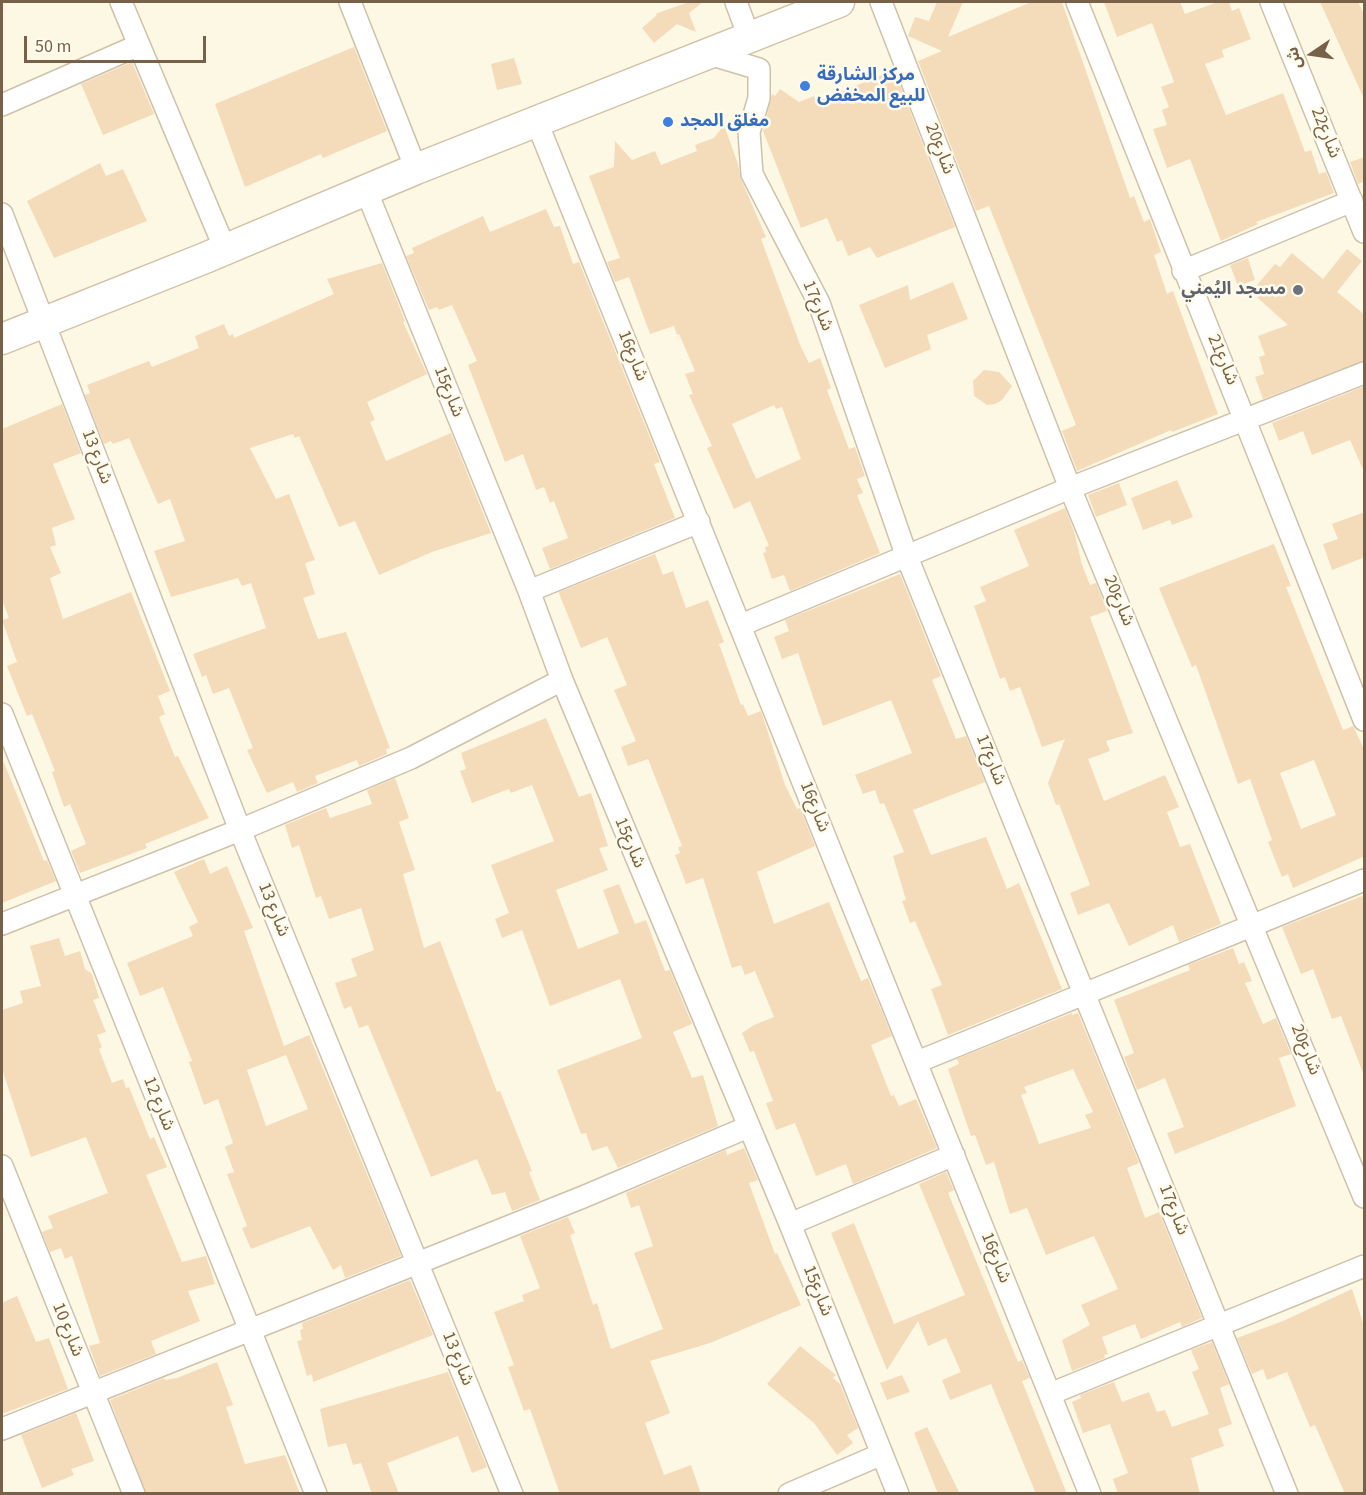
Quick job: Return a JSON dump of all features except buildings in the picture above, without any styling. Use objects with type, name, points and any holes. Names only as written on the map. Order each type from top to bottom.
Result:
[{"type":"street","points":[[121,2],[225,249]]},
{"type":"street","points":[[350,2],[416,169]]},
{"type":"street","points":[[736,2],[749,37]]},
{"type":"street","points":[[2,339],[537,120],[839,2]]},
{"type":"street","name":"شارع20","points":[[881,2],[1070,488],[1365,1197]]},
{"type":"street","name":"شارع21","points":[[1077,2],[1184,271],[1246,418],[1365,720]]},
{"type":"street","name":"شارع22","points":[[1271,2],[1365,232]]},
{"type":"street","points":[[2,105],[139,45]]},
{"type":"street","name":"شارع17","points":[[709,54],[759,69],[759,98],[749,132],[752,174],[819,303],[908,557],[1287,1494]]},
{"type":"street","name":"شارع16","points":[[537,120],[1090,1494]]},
{"type":"street","name":"شارع15","points":[[366,190],[529,591],[562,680],[789,1224],[898,1494]]},
{"type":"street","points":[[1184,271],[1352,201]]},
{"type":"street","name":"شارع 13","points":[[2,213],[240,830],[512,1494]]},
{"type":"street","points":[[741,624],[908,557],[1070,488],[1365,373]]},
{"type":"street","points":[[529,591],[699,522]]},
{"type":"street","points":[[2,924],[240,830],[411,758],[562,680]]},
{"type":"street","name":"شارع 12","points":[[2,714],[248,1330],[316,1494]]},
{"type":"street","points":[[917,1062],[1084,992],[1254,927],[1365,880]]},
{"type":"street","points":[[2,1430],[583,1197],[748,1127]]},
{"type":"street","points":[[789,1224],[954,1155]]},
{"type":"street","name":"شارع 10","points":[[2,1166],[134,1494]]},
{"type":"street","points":[[1050,1394],[1365,1266]]},
{"type":"street","points":[[789,1494],[882,1454]]},
{"type":"place","name":"مركز الشارقة للبيع المخفض","points":[[805,86]]},
{"type":"place","name":"مغلق المجد","points":[[668,122]]},
{"type":"place","name":"مسجد اليُمني","points":[[1298,290]]}]
